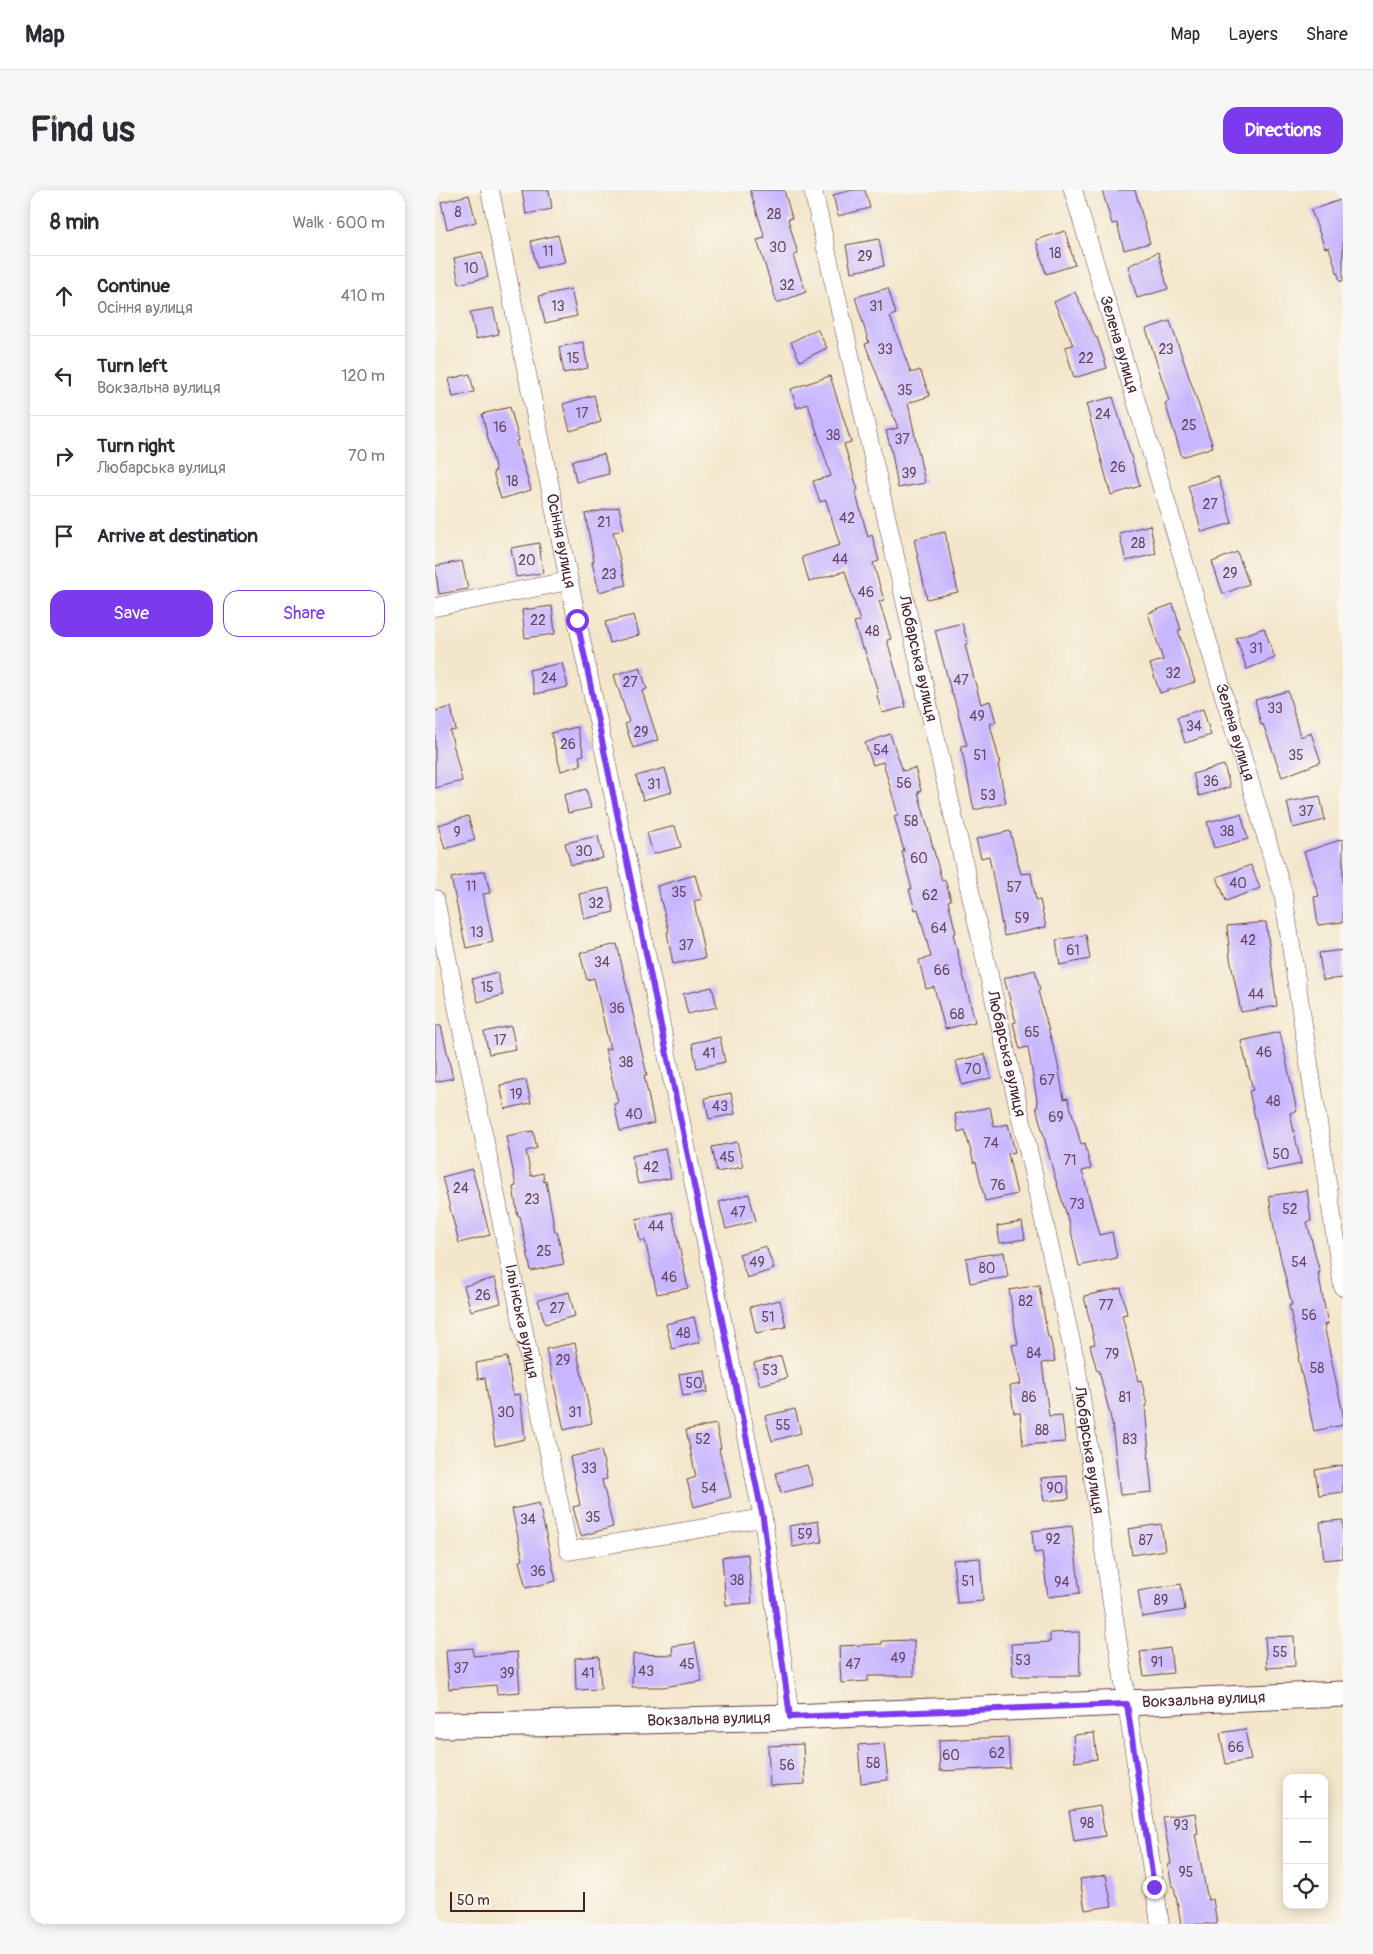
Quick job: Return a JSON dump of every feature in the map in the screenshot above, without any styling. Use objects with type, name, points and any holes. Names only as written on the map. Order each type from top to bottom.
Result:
[{"type":"main road","name":"Вокзальна вулиця","points":[[435,1724],[531,1724],[790,1717],[1343,1694]]},
{"type":"street","name":"Осіння вулиця","points":[[490,190],[763,1518],[790,1717]]},
{"type":"street","name":"Любарська вулиця","points":[[813,190],[1076,1364],[1160,1924]]},
{"type":"street","name":"Зелена вулиця","points":[[1073,190],[1283,893],[1343,1287]]},
{"type":"street","points":[[435,607],[569,581]]},
{"type":"street","name":"Ільїнська вулиця","points":[[435,899],[569,1551],[763,1518]]},
{"type":"building","points":[[522,190],[549,190],[552,209],[526,214]]},
{"type":"building","points":[[750,190],[784,190],[792,218],[788,219],[798,254],[793,256],[806,292],[777,303],[757,240],[765,238]]},
{"type":"building","points":[[852,190],[865,190],[870,208],[838,216],[833,195]]},
{"type":"building","points":[[1102,190],[1135,190],[1150,243],[1124,250],[1117,223],[1112,224]]},
{"type":"building","points":[[469,195],[476,222],[447,229],[441,202]]},
{"type":"building","points":[[1343,199],[1343,281],[1340,281],[1329,247],[1325,248],[1311,210]]},
{"type":"building","points":[[1065,231],[1075,265],[1046,274],[1036,240]]},
{"type":"building","points":[[558,235],[565,262],[537,268],[531,241]]},
{"type":"building","points":[[879,239],[884,266],[851,272],[846,245]]},
{"type":"building","points":[[482,252],[488,277],[459,284],[454,258]]},
{"type":"building","points":[[1158,252],[1168,289],[1137,298],[1128,266]]},
{"type":"building","points":[[888,288],[896,314],[890,316],[911,373],[920,370],[930,396],[908,403],[925,483],[898,488],[886,431],[898,428],[865,344],[869,343],[855,297]]},
{"type":"building","points":[[571,289],[577,316],[545,323],[539,296]]},
{"type":"building","points":[[1075,292],[1097,337],[1107,368],[1074,378],[1065,347],[1073,345],[1054,302]]},
{"type":"building","points":[[493,308],[499,334],[476,339],[470,312]]},
{"type":"building","points":[[1170,321],[1213,447],[1182,457],[1165,403],[1169,401],[1146,329]]},
{"type":"building","points":[[817,329],[827,348],[800,361],[791,342]]},
{"type":"building","points":[[583,342],[588,368],[564,373],[559,347]]},
{"type":"building","points":[[470,374],[474,392],[453,397],[449,379]]},
{"type":"building","points":[[830,376],[851,442],[844,444],[858,490],[855,491],[868,537],[872,535],[879,561],[873,563],[884,600],[879,601],[891,639],[887,640],[906,707],[882,713],[876,692],[878,692],[854,622],[860,621],[845,571],[809,582],[802,557],[840,545],[826,500],[820,502],[813,481],[831,476],[808,404],[797,408],[791,389]]},
{"type":"building","points":[[594,395],[601,422],[570,431],[563,404]]},
{"type":"building","points":[[1113,397],[1140,486],[1111,495],[1086,404]]},
{"type":"building","points":[[510,407],[519,440],[516,441],[531,490],[501,499],[493,472],[496,471],[482,414]]},
{"type":"building","points":[[604,454],[609,474],[576,482],[572,461]]},
{"type":"building","points":[[1218,476],[1232,523],[1202,532],[1188,486]]},
{"type":"building","points":[[619,507],[624,530],[613,532],[626,585],[599,592],[592,562],[594,561],[585,514]]},
{"type":"building","points":[[1150,525],[1156,554],[1126,561],[1119,533]]},
{"type":"building","points":[[945,532],[958,592],[927,599],[914,539]]},
{"type":"building","points":[[539,543],[543,573],[516,577],[511,548]]},
{"type":"building","points":[[1237,552],[1249,584],[1223,594],[1212,562]]},
{"type":"building","points":[[462,561],[468,589],[439,594],[435,566]]},
{"type":"building","points":[[1173,604],[1181,630],[1178,630],[1195,682],[1160,693],[1150,664],[1163,660],[1148,613]]},
{"type":"building","points":[[552,606],[555,634],[525,638],[522,610]]},
{"type":"building","points":[[634,615],[639,635],[610,643],[605,622]]},
{"type":"building","points":[[962,623],[968,644],[965,645],[981,704],[990,701],[996,722],[990,724],[1000,763],[998,764],[1006,803],[974,810],[961,746],[967,745],[935,630]]},
{"type":"building","points":[[1264,628],[1275,658],[1247,669],[1236,638]]},
{"type":"building","points":[[562,663],[568,687],[535,694],[529,670]]},
{"type":"building","points":[[640,667],[647,689],[642,691],[658,740],[633,748],[625,724],[629,722],[614,675]]},
{"type":"building","points":[[1288,691],[1300,737],[1311,733],[1321,762],[1282,777],[1263,724],[1261,725],[1255,700]]},
{"type":"building","points":[[451,707],[456,730],[450,731],[462,781],[435,788],[435,711]]},
{"type":"building","points":[[1203,709],[1211,735],[1185,743],[1177,717]]},
{"type":"building","points":[[577,727],[584,755],[579,756],[581,765],[561,771],[551,733]]},
{"type":"building","points":[[890,734],[903,771],[915,768],[921,791],[918,792],[942,881],[945,880],[951,900],[948,901],[956,933],[953,934],[975,1022],[945,1029],[934,987],[926,989],[919,960],[931,957],[918,909],[915,910],[909,889],[912,889],[894,816],[898,815],[883,762],[873,765],[865,743]]},
{"type":"building","points":[[1224,765],[1230,787],[1199,796],[1193,774]]},
{"type":"building","points":[[665,768],[672,792],[643,800],[636,776]]},
{"type":"building","points":[[586,789],[591,808],[568,813],[564,795]]},
{"type":"building","points":[[1320,796],[1325,820],[1293,828],[1287,802]]},
{"type":"building","points":[[1241,814],[1248,839],[1214,848],[1207,822]]},
{"type":"building","points":[[468,816],[475,840],[445,849],[438,825]]},
{"type":"building","points":[[675,826],[681,847],[653,854],[647,833]]},
{"type":"building","points":[[1010,831],[1021,874],[1031,873],[1036,901],[1040,900],[1046,927],[1004,936],[989,856],[981,858],[976,839]]},
{"type":"building","points":[[598,836],[603,858],[571,865],[565,843]]},
{"type":"building","points":[[1343,839],[1343,922],[1318,925],[1314,897],[1319,896],[1304,852]]},
{"type":"building","points":[[1251,865],[1260,888],[1226,901],[1217,877]]},
{"type":"building","points":[[485,871],[490,893],[483,894],[493,942],[466,948],[451,878]]},
{"type":"building","points":[[695,875],[702,899],[694,901],[705,958],[673,964],[667,932],[669,931],[657,886]]},
{"type":"building","points":[[609,888],[614,912],[584,919],[579,894]]},
{"type":"building","points":[[1266,922],[1277,1006],[1241,1012],[1230,958],[1227,926]]},
{"type":"building","points":[[1086,935],[1090,959],[1060,965],[1056,940]]},
{"type":"building","points":[[617,944],[647,1075],[644,1075],[654,1123],[620,1131],[614,1104],[618,1103],[605,1049],[610,1049],[594,978],[587,980],[580,953]]},
{"type":"building","points":[[1343,950],[1343,978],[1323,980],[1319,953]]},
{"type":"building","points":[[1035,970],[1040,990],[1038,991],[1057,1060],[1064,1099],[1068,1098],[1081,1144],[1085,1143],[1091,1169],[1082,1171],[1099,1235],[1112,1232],[1117,1258],[1079,1266],[1069,1222],[1036,1107],[1038,1106],[1028,1047],[1020,1049],[1013,1023],[1016,1022],[1004,978]]},
{"type":"building","points":[[497,972],[503,995],[478,1002],[472,979]]},
{"type":"building","points":[[712,987],[717,1007],[688,1014],[683,994]]},
{"type":"building","points":[[435,1026],[441,1026],[453,1078],[435,1082]]},
{"type":"building","points":[[511,1026],[516,1049],[489,1054],[484,1032]]},
{"type":"building","points":[[1280,1032],[1297,1111],[1290,1113],[1301,1164],[1267,1171],[1249,1091],[1253,1090],[1241,1041]]},
{"type":"building","points":[[720,1037],[725,1062],[697,1068],[692,1043]]},
{"type":"building","points":[[985,1054],[991,1078],[962,1085],[956,1061]]},
{"type":"building","points":[[526,1080],[531,1103],[505,1109],[500,1085]]},
{"type":"building","points":[[731,1093],[735,1114],[709,1119],[705,1098]]},
{"type":"building","points":[[990,1107],[994,1127],[1008,1124],[1015,1152],[1008,1154],[1017,1194],[985,1201],[976,1162],[974,1163],[965,1130],[958,1132],[955,1114]]},
{"type":"building","points":[[533,1131],[537,1148],[526,1151],[531,1176],[543,1173],[544,1182],[546,1181],[555,1232],[557,1231],[564,1264],[531,1271],[520,1216],[518,1217],[513,1187],[516,1186],[506,1136]]},
{"type":"building","points":[[737,1142],[743,1167],[717,1172],[712,1147]]},
{"type":"building","points":[[665,1149],[671,1178],[638,1184],[632,1156]]},
{"type":"building","points":[[472,1169],[490,1235],[459,1243],[442,1177]]},
{"type":"building","points":[[1307,1190],[1311,1221],[1307,1222],[1320,1273],[1318,1273],[1328,1324],[1324,1325],[1343,1414],[1343,1425],[1314,1431],[1298,1357],[1300,1356],[1289,1305],[1292,1305],[1275,1234],[1269,1196]]},
{"type":"building","points":[[749,1194],[756,1221],[726,1229],[719,1202]]},
{"type":"building","points":[[672,1212],[688,1288],[657,1294],[645,1240],[640,1241],[636,1219]]},
{"type":"building","points":[[1022,1222],[1025,1239],[1000,1243],[997,1226]]},
{"type":"building","points":[[766,1246],[774,1269],[747,1278],[739,1254]]},
{"type":"building","points":[[1004,1252],[1008,1277],[970,1283],[966,1258]]},
{"type":"building","points":[[495,1278],[501,1303],[471,1311],[464,1286]]},
{"type":"building","points":[[1039,1285],[1048,1337],[1050,1337],[1055,1361],[1042,1363],[1049,1416],[1062,1415],[1065,1442],[1023,1445],[1020,1413],[1014,1413],[1010,1386],[1021,1384],[1012,1345],[1018,1344],[1009,1290]]},
{"type":"building","points":[[1121,1288],[1127,1314],[1122,1315],[1138,1381],[1141,1380],[1147,1404],[1145,1405],[1152,1492],[1120,1495],[1112,1423],[1099,1370],[1097,1371],[1090,1345],[1095,1344],[1084,1296]]},
{"type":"building","points":[[569,1292],[575,1316],[545,1324],[538,1300]]},
{"type":"building","points":[[780,1300],[786,1327],[756,1333],[750,1307]]},
{"type":"building","points":[[694,1317],[700,1342],[672,1349],[666,1324]]},
{"type":"building","points":[[575,1343],[592,1423],[564,1430],[546,1349]]},
{"type":"building","points":[[781,1356],[787,1378],[760,1385],[754,1363]]},
{"type":"building","points":[[507,1357],[513,1395],[520,1394],[525,1439],[495,1446],[485,1378],[478,1379],[476,1363]]},
{"type":"building","points":[[705,1370],[708,1392],[683,1396],[679,1374]]},
{"type":"building","points":[[795,1409],[801,1433],[772,1441],[765,1416]]},
{"type":"building","points":[[716,1424],[721,1448],[719,1449],[731,1497],[694,1507],[687,1480],[696,1477],[686,1430]]},
{"type":"building","points":[[601,1450],[607,1479],[602,1480],[613,1527],[581,1536],[573,1507],[580,1505],[570,1457]]},
{"type":"building","points":[[807,1465],[813,1485],[781,1493],[776,1473]]},
{"type":"building","points":[[1343,1465],[1343,1492],[1319,1495],[1315,1470]]},
{"type":"building","points":[[1067,1476],[1069,1499],[1044,1501],[1041,1478]]},
{"type":"building","points":[[539,1503],[556,1581],[526,1588],[519,1561],[523,1560],[512,1509]]},
{"type":"building","points":[[1343,1520],[1343,1558],[1324,1560],[1320,1522]]},
{"type":"building","points":[[818,1521],[822,1542],[793,1547],[789,1526]]},
{"type":"building","points":[[1161,1524],[1165,1550],[1132,1555],[1128,1529]]},
{"type":"building","points":[[1072,1526],[1080,1593],[1048,1597],[1042,1552],[1034,1553],[1032,1531]]},
{"type":"building","points":[[748,1554],[752,1603],[726,1605],[722,1557]]},
{"type":"building","points":[[980,1558],[983,1601],[957,1603],[953,1560]]},
{"type":"building","points":[[1181,1584],[1185,1610],[1142,1617],[1138,1591]]},
{"type":"building","points":[[1079,1632],[1080,1676],[1013,1676],[1011,1644],[1050,1642],[1050,1633]]},
{"type":"building","points":[[1294,1636],[1295,1666],[1267,1668],[1265,1637]]},
{"type":"building","points":[[914,1640],[914,1676],[868,1676],[868,1681],[841,1683],[839,1646],[882,1644],[882,1641]]},
{"type":"building","points":[[695,1643],[702,1681],[663,1687],[632,1687],[633,1654],[673,1655],[672,1646]]},
{"type":"building","points":[[473,1648],[473,1656],[517,1652],[520,1692],[497,1694],[496,1685],[449,1689],[446,1650]]},
{"type":"building","points":[[1170,1648],[1173,1673],[1144,1676],[1140,1652]]},
{"type":"building","points":[[599,1656],[601,1689],[576,1690],[575,1658]]},
{"type":"building","points":[[1245,1729],[1251,1760],[1226,1764],[1220,1733]]},
{"type":"building","points":[[1094,1733],[1097,1759],[1075,1762],[1073,1735]]},
{"type":"building","points":[[1008,1737],[1010,1768],[940,1771],[939,1740]]},
{"type":"building","points":[[884,1743],[888,1780],[861,1783],[858,1745]]},
{"type":"building","points":[[803,1744],[805,1784],[770,1786],[768,1746]]},
{"type":"building","points":[[1100,1806],[1105,1836],[1074,1841],[1069,1811]]},
{"type":"building","points":[[1195,1813],[1198,1833],[1195,1834],[1208,1900],[1213,1899],[1217,1924],[1181,1924],[1174,1886],[1172,1886],[1168,1865],[1171,1864],[1163,1817]]},
{"type":"building","points":[[1106,1875],[1112,1906],[1085,1910],[1080,1879]]},
{"type":"route","points":[[577,620],[763,1518],[790,1717],[1127,1704],[1154,1887]]}]
